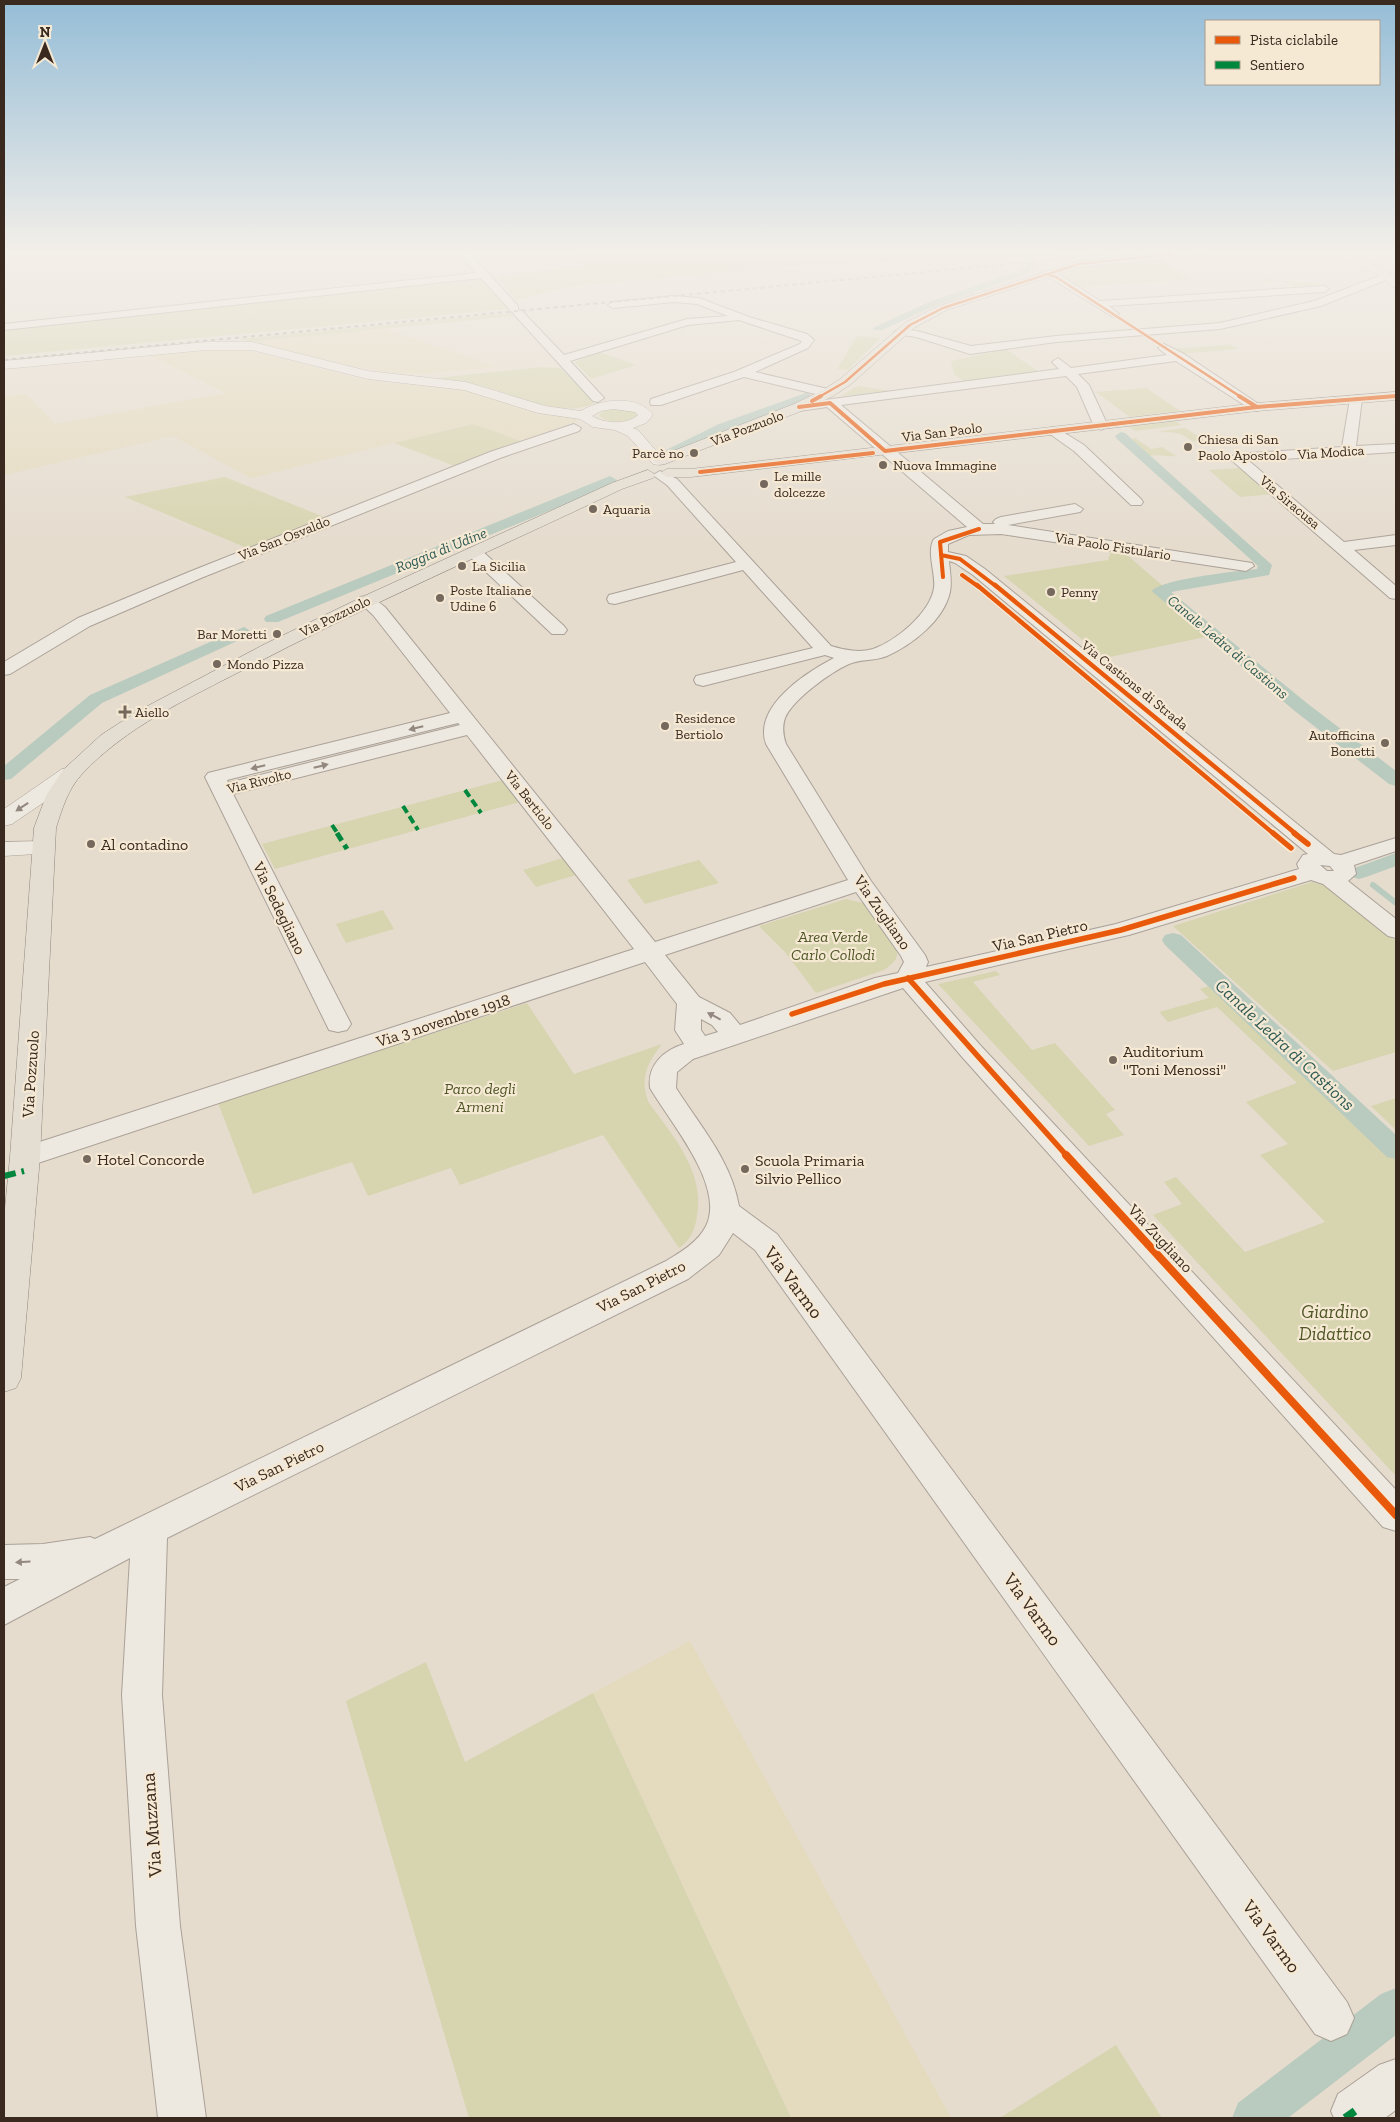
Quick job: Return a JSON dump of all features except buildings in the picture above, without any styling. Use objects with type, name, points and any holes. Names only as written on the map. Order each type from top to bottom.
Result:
[{"type":"main road","name":"Via Pozzuolo","points":[[4,1378],[17,1168],[45,828],[52,806],[70,774],[95,751],[134,723],[278,644],[366,601],[655,468],[799,407],[829,398],[881,349]]},
{"type":"main road","name":"Via San Paolo","points":[[655,468],[691,473],[1257,407],[1396,396]]},
{"type":"street","points":[[4,365],[174,349]]},
{"type":"street","points":[[264,349],[368,375],[466,386],[535,408],[557,412],[656,402],[743,373],[797,349]]},
{"type":"street","points":[[551,349],[561,360],[591,410],[609,425],[638,422],[656,402]]},
{"type":"street","points":[[561,360],[597,349]]},
{"type":"street","points":[[1043,349],[1083,385],[1101,426]]},
{"type":"street","points":[[1168,349],[1257,407]]},
{"type":"street","points":[[743,373],[829,398],[912,392],[1180,357]]},
{"type":"street","points":[[845,382],[912,392]]},
{"type":"street","points":[[829,398],[885,451],[979,529]]},
{"type":"street","points":[[1351,451],[1348,445],[1356,399]]},
{"type":"street","points":[[623,405],[638,422],[655,468],[825,650]]},
{"type":"street","name":"Via San Osvaldo","points":[[574,428],[591,410]]},
{"type":"street","name":"Via San Osvaldo","points":[[4,670],[42,645],[84,622],[186,579],[495,455],[574,428],[609,425]]},
{"type":"street","points":[[1055,431],[1079,448],[1136,502]]},
{"type":"street","name":"Via Modica","points":[[1236,458],[1396,448]]},
{"type":"street","name":"Via Siracusa","points":[[1236,458],[1396,594]]},
{"type":"street","name":"Via Paolo Fistulario","points":[[979,529],[992,523],[1076,509]]},
{"type":"street","name":"Via Paolo Fistulario","points":[[979,529],[1001,529],[1246,566]]},
{"type":"street","name":"Via Zugliano","points":[[979,529],[943,539],[940,542],[942,570],[932,612],[897,643],[869,656],[851,657],[814,678],[784,705],[774,722],[773,736],[861,882],[913,955],[916,962],[908,978],[972,1052],[1396,1515]]},
{"type":"street","points":[[1342,547],[1396,540]]},
{"type":"street","points":[[474,552],[558,630]]},
{"type":"street","name":"Via Castions di Strada","points":[[942,570],[960,559],[979,572],[1327,868],[1396,931]]},
{"type":"street","points":[[615,599],[746,564]]},
{"type":"street","name":"Via Castions di Strada","points":[[942,570],[968,578],[1327,868],[1396,913]]},
{"type":"street","name":"Via Bertiolo","points":[[366,601],[379,611],[690,1003],[721,1019],[734,1035]]},
{"type":"street","points":[[703,680],[825,650],[851,657]]},
{"type":"street","name":"Via Rivolto","points":[[221,791],[214,778],[468,722]]},
{"type":"street","name":"Via Pozzuolo","points":[[4,820],[70,774]]},
{"type":"street","name":"Via Sedegliano","points":[[221,791],[338,1024]]},
{"type":"street","name":"Via San Pietro","points":[[4,1607],[149,1530],[677,1270],[709,1246],[717,1235],[724,1210],[720,1179],[713,1164],[668,1096],[662,1080],[667,1065],[684,1053],[884,984],[1121,930],[1327,868],[1396,844]]},
{"type":"street","points":[[4,849],[44,848]]},
{"type":"street","name":"Via 3 novembre 1918","points":[[17,1168],[861,882]]},
{"type":"street","points":[[690,1003],[688,1030],[699,1048]]},
{"type":"street","name":"Via Varmo","points":[[724,1210],[766,1242],[1332,2018]]},
{"type":"street","name":"Via Muzzana","points":[[149,1530],[142,1695],[158,1926],[182,2118]]},
{"type":"street","name":"Via San Pietro","points":[[4,1562],[43,1561],[106,1552]]},
{"type":"street","points":[[1355,2110],[1396,2082]]},
{"type":"shaded area","points":[[236,349],[365,380],[467,391],[576,418],[578,421],[521,441],[472,424],[251,478],[173,436],[4,475],[4,397],[26,394],[55,424],[225,393],[147,354],[190,350]]},
{"type":"shaded area","points":[[280,349],[445,349],[498,367],[422,374],[387,372],[356,367]]},
{"type":"shaded area","points":[[690,1641],[951,2118],[791,2118],[593,1693]]},
{"type":"green space","points":[[4,349],[79,349],[4,356]]},
{"type":"green space","points":[[849,349],[869,349],[848,370],[837,369]]},
{"type":"green space","points":[[1006,349],[1039,372],[963,381],[954,374],[951,361]]},
{"type":"green space","points":[[1173,349],[1238,349],[1181,354]]},
{"type":"green space","points":[[599,352],[636,365],[591,379],[575,362]]},
{"type":"green space","points":[[541,367],[560,368],[594,403],[582,407],[552,406],[475,384],[437,378]]},
{"type":"green space","points":[[858,386],[885,390],[888,391],[840,396]]},
{"type":"green space","points":[[1146,388],[1180,411],[1130,417],[1096,392]]},
{"type":"green space","points":[[616,408],[631,409],[638,415],[629,420],[618,422],[603,419],[599,416],[603,411]]},
{"type":"green space","points":[[1173,420],[1182,425],[1136,431],[1127,426]]},
{"type":"green space","points":[[473,424],[521,441],[455,466],[394,443]]},
{"type":"green space","points":[[1185,428],[1206,441],[1192,441],[1181,434],[1160,431]]},
{"type":"green space","points":[[1135,438],[1151,449],[1162,447],[1176,456],[1148,456],[1131,439]]},
{"type":"green space","points":[[1241,468],[1274,494],[1240,497],[1209,470]]},
{"type":"green space","points":[[225,477],[324,517],[247,548],[125,497]]},
{"type":"green space","points":[[1111,551],[1126,554],[1163,586],[1156,590],[1210,636],[1105,658],[1004,576],[1108,560]]},
{"type":"green space","points":[[503,780],[520,802],[275,869],[262,844]]},
{"type":"green space","points":[[563,858],[576,875],[536,887],[523,870]]},
{"type":"green space","points":[[699,860],[719,883],[645,904],[627,880]]},
{"type":"green space","points":[[1312,882],[1328,886],[1396,941],[1396,1052],[1333,1071],[1173,926]]},
{"type":"green space","name":"Area Verde Carlo Collodi","points":[[846,899],[871,905],[887,930],[897,955],[892,964],[884,970],[816,993],[785,952],[759,926]]},
{"type":"green space","points":[[383,910],[394,929],[346,943],[336,924]]},
{"type":"green space","points":[[996,971],[1000,975],[973,982],[1032,1050],[1055,1043],[1115,1110],[1106,1114],[1124,1135],[1089,1146],[938,984]]},
{"type":"green space","name":"Giardino Didattico","points":[[1215,984],[1396,1155],[1396,1476],[1153,1215],[1182,1204],[1164,1182],[1176,1177],[1245,1252],[1325,1222],[1260,1155],[1288,1144],[1246,1102],[1297,1083],[1217,1007],[1168,1022],[1159,1012],[1209,998],[1200,989]]},
{"type":"green space","name":"Parco degli Armeni","points":[[527,1003],[574,1074],[662,1044],[652,1058],[646,1072],[646,1095],[649,1103],[677,1141],[692,1169],[698,1200],[694,1230],[687,1241],[679,1248],[603,1135],[460,1185],[451,1168],[368,1196],[352,1162],[253,1194],[218,1103]]},
{"type":"green space","points":[[1396,1098],[1396,1130],[1371,1106]]},
{"type":"green space","points":[[426,1662],[465,1762],[593,1693],[791,2118],[469,2118],[346,1701]]},
{"type":"green space","points":[[1116,2045],[1162,2118],[1000,2118]]},
{"type":"waterway","name":"Roggia di Udine","points":[[668,452],[723,427],[806,396]]},
{"type":"waterway","name":"Canale Ledra di Castions","points":[[1121,436],[1265,565],[1264,572],[1177,585],[1160,591],[1302,708],[1396,780]]},
{"type":"waterway","name":"Roggia di Udine","points":[[272,619],[610,480]]},
{"type":"waterway","name":"Roggia di Udine","points":[[4,775],[96,699],[244,632]]},
{"type":"waterway","name":"Canale Ledra di Castions","points":[[1359,873],[1396,859]]},
{"type":"waterway","points":[[1373,885],[1396,903]]},
{"type":"waterway","name":"Canale Ledra di Castions","points":[[1173,940],[1396,1150]]},
{"type":"waterway","name":"Canale Ledra di Castions","points":[[1253,2118],[1396,2009]]},
{"type":"railway","points":[[4,360],[119,349]]},
{"type":"marked path","points":[[465,790],[481,813]]},
{"type":"marked path","points":[[403,806],[418,830]]},
{"type":"marked path","points":[[332,825],[347,849]]},
{"type":"marked path","points":[[4,1176],[24,1171]]},
{"type":"marked path","points":[[1345,2118],[1355,2111]]},
{"type":"cycle path","points":[[812,401],[845,382],[883,349]]},
{"type":"cycle path","points":[[1167,349],[1257,407]]},
{"type":"cycle path","points":[[799,407],[830,403],[885,451],[1257,407],[1396,396]]},
{"type":"cycle path","points":[[700,472],[873,453]]},
{"type":"cycle path","points":[[943,577],[940,542],[950,537],[979,529]]},
{"type":"cycle path","points":[[941,555],[960,559],[979,572],[1308,844]]},
{"type":"cycle path","points":[[962,575],[989,594],[1291,848]]},
{"type":"cycle path","points":[[792,1014],[884,984],[1121,930],[1294,878]]},
{"type":"cycle path","points":[[908,978],[972,1052],[1396,1515]]},
{"type":"place","name":"Chiesa di San Paolo Apostolo","points":[[1188,447]]},
{"type":"place","name":"Parcè no","points":[[694,453]]},
{"type":"place","name":"Nuova Immagine","points":[[883,465]]},
{"type":"place","name":"Le mille dolcezze","points":[[764,484]]},
{"type":"place","name":"Aquaria","points":[[593,509]]},
{"type":"place","name":"La Sicilia","points":[[462,566]]},
{"type":"place","name":"Penny","points":[[1051,592]]},
{"type":"place","name":"Poste Italiane Udine 6","points":[[440,598]]},
{"type":"place","name":"Bar Moretti","points":[[277,634]]},
{"type":"place","name":"Mondo Pizza","points":[[217,664]]},
{"type":"place","name":"Aiello","points":[[125,712]]},
{"type":"place","name":"Residence Bertiolo","points":[[665,726]]},
{"type":"place","name":"Autofficina Bonetti","points":[[1385,743]]},
{"type":"place","name":"Al contadino","points":[[91,844]]},
{"type":"place","name":"Auditorium \"Toni Menossi\"","points":[[1113,1060]]},
{"type":"place","name":"Hotel Concorde","points":[[87,1159]]},
{"type":"place","name":"Scuola Primaria Silvio Pellico","points":[[745,1169]]}]
